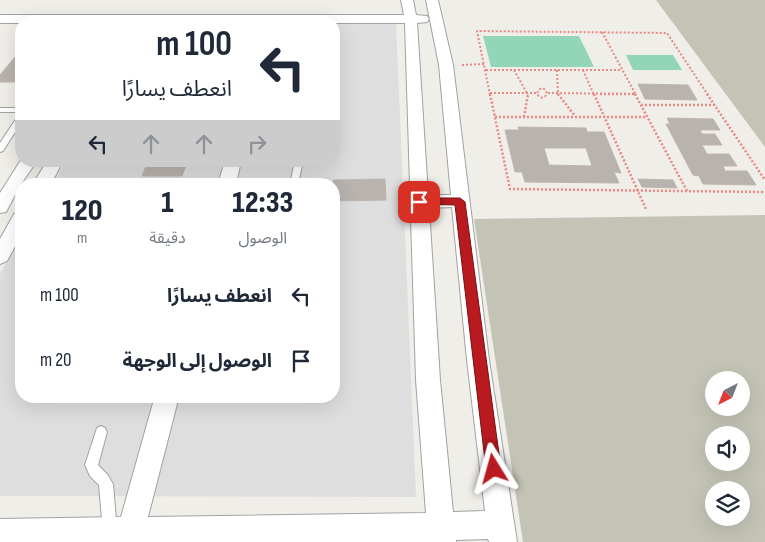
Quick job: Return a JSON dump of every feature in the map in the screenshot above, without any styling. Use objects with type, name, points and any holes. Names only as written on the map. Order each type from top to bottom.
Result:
[{"type":"street","points":[[409,9],[428,380],[441,535]]},
{"type":"street","points":[[0,532],[122,535],[441,535],[502,533],[478,360],[446,65],[434,9],[292,15]]},
{"type":"street","points":[[0,10],[87,15]]},
{"type":"street","points":[[0,20],[15,20]]},
{"type":"street","points":[[45,178],[52,167]]},
{"type":"street","points":[[9,200],[15,188]]},
{"type":"street","points":[[419,202],[460,202]]},
{"type":"street","points":[[0,256],[15,230]]},
{"type":"street","points":[[122,535],[166,403]]},
{"type":"lane","points":[[0,110],[15,110]]},
{"type":"lane","points":[[0,149],[15,127]]},
{"type":"lane","points":[[101,432],[91,465],[96,475],[105,480],[122,535]]},
{"type":"path","points":[[765,180],[667,33],[478,32],[510,189],[765,192]]},
{"type":"path","points":[[602,32],[687,191]]},
{"type":"path","points":[[486,70],[623,70]]},
{"type":"path","points":[[514,70],[528,93],[524,117]]},
{"type":"path","points":[[557,70],[556,93],[576,117]]},
{"type":"path","points":[[583,70],[646,209]]},
{"type":"path","points":[[536,93],[542,90],[548,93],[635,94]]},
{"type":"path","points":[[490,92],[536,93],[543,96],[548,93]]},
{"type":"path","points":[[641,105],[715,105]]},
{"type":"path","points":[[495,117],[647,116]]},
{"type":"shaded area","points":[[656,0],[765,0],[765,147]]},
{"type":"shaded area","points":[[340,21],[396,21],[416,497],[0,496],[0,274],[15,248],[15,403],[340,403],[340,178],[56,178],[63,167],[340,167]]},
{"type":"shaded area","points":[[765,215],[765,542],[523,542],[474,219]]},
{"type":"green space","points":[[483,36],[579,36],[594,67],[491,67]]},
{"type":"green space","points":[[626,55],[673,55],[682,70],[633,70]]},
{"type":"building","points":[[15,57],[15,82],[0,82],[0,75]]},
{"type":"building","points":[[638,84],[688,85],[697,100],[645,99]]},
{"type":"building","points":[[667,118],[713,119],[720,130],[700,130],[702,134],[715,134],[722,145],[702,145],[707,154],[729,154],[737,166],[723,166],[725,171],[747,171],[756,185],[703,184],[699,176],[693,175],[666,124],[670,124]]},
{"type":"building","points":[[518,127],[586,128],[587,132],[604,132],[621,173],[614,172],[619,183],[525,182],[522,172],[515,172],[505,130],[519,130]],"holes":[[[544,148],[586,148],[592,166],[549,165]]]},
{"type":"building","points":[[146,167],[186,167],[182,176],[142,176]]},
{"type":"building","points":[[385,179],[386,200],[340,201],[340,180]]},
{"type":"building","points":[[638,179],[673,180],[677,188],[642,187]]},
{"type":"route","points":[[419,202],[460,202],[478,360],[494,469]]}]
